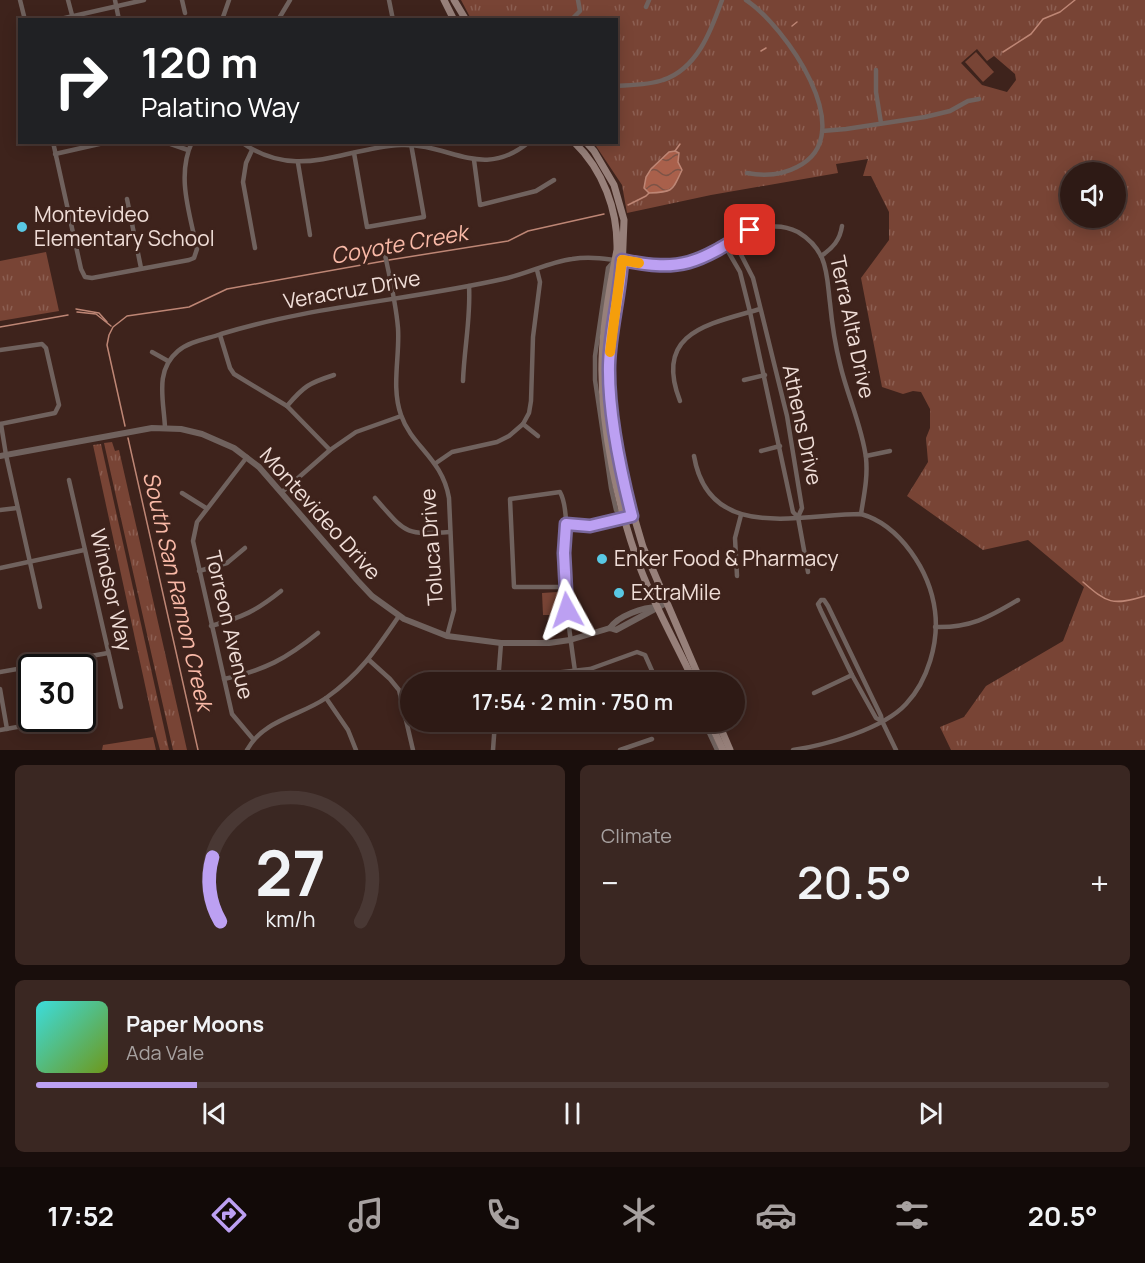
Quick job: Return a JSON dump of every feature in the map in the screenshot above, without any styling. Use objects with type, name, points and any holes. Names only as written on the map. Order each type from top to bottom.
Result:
[{"type":"main road","points":[[444,0],[453,18]]},
{"type":"main road","points":[[454,0],[465,18]]},
{"type":"main road","points":[[576,144],[597,170],[608,193],[617,235],[619,259],[609,381],[621,472],[642,547],[697,672]]},
{"type":"main road","points":[[588,144],[614,185],[621,206],[624,227],[603,350],[603,393],[623,519],[642,571],[690,672]]},
{"type":"main road","points":[[715,732],[723,750]]},
{"type":"main road","points":[[722,732],[730,750]]},
{"type":"street","points":[[20,0],[24,18]]},
{"type":"street","points":[[68,0],[72,15]]},
{"type":"street","points":[[62,18],[116,2],[144,0]]},
{"type":"street","points":[[182,0],[185,13]]},
{"type":"street","points":[[223,18],[229,0]]},
{"type":"street","points":[[280,18],[290,0]]},
{"type":"street","points":[[389,0],[393,18]]},
{"type":"street","points":[[574,17],[580,11],[578,0]]},
{"type":"street","points":[[646,7],[649,0]]},
{"type":"street","points":[[618,86],[663,80],[688,64],[707,37],[722,0]]},
{"type":"street","points":[[746,0],[767,19],[797,56],[809,76],[817,98],[822,131],[816,150],[802,165],[792,170],[760,176],[747,173]]},
{"type":"street","points":[[116,2],[119,18]]},
{"type":"street","points":[[876,70],[876,92],[881,123]]},
{"type":"street","points":[[822,131],[933,115],[950,111],[968,101],[979,99]]},
{"type":"street","points":[[54,144],[82,274],[92,278],[189,260],[196,254],[184,177],[191,144]]},
{"type":"street","points":[[56,154],[99,144]]},
{"type":"street","points":[[171,144],[188,150]]},
{"type":"street","points":[[244,144],[252,150],[279,161],[298,163],[406,144]]},
{"type":"street","points":[[354,153],[368,227],[424,217],[412,144]]},
{"type":"street","points":[[416,144],[474,160],[506,157],[526,144]]},
{"type":"street","points":[[252,150],[246,163],[243,182],[255,248]]},
{"type":"street","points":[[474,160],[480,205],[536,191],[554,180]]},
{"type":"street","points":[[298,163],[310,235]]},
{"type":"street","points":[[127,199],[141,268]]},
{"type":"street","name":"Terra Alta Drive","points":[[619,259],[649,265],[677,266],[693,262],[750,230],[772,226],[789,229],[808,239],[821,256],[827,275],[834,339],[866,456],[867,477],[861,514]]},
{"type":"street","points":[[821,256],[836,243],[842,226]]},
{"type":"street","name":"Athens Drive","points":[[725,246],[740,272],[765,375],[793,512],[798,517],[802,508],[792,442],[753,278],[734,241]]},
{"type":"street","name":"Toluca Drive","points":[[385,255],[398,328],[397,382],[401,416],[407,428],[436,463],[447,484],[453,610],[447,636]]},
{"type":"street","name":"Veracruz Drive","points":[[168,361],[179,350],[190,344],[281,319],[504,279],[571,259],[590,257],[619,259]]},
{"type":"street","points":[[436,463],[452,452],[497,442],[510,436],[523,424],[529,413],[533,337],[540,282],[537,270]]},
{"type":"street","points":[[463,381],[470,302],[469,286]]},
{"type":"street","points":[[680,401],[673,383],[672,369],[675,355],[682,342],[698,328],[760,309]]},
{"type":"street","points":[[220,334],[234,374],[287,406],[330,450]]},
{"type":"street","points":[[0,350],[42,344],[46,348],[59,405],[55,413],[0,424],[3,455],[40,607]]},
{"type":"street","points":[[152,352],[168,361],[162,378],[165,428]]},
{"type":"street","points":[[287,406],[301,389],[334,375]]},
{"type":"street","points":[[744,380],[765,375]]},
{"type":"street","points":[[282,492],[330,450],[356,432],[401,416]]},
{"type":"street","points":[[523,424],[538,436]]},
{"type":"street","name":"Montevideo Drive","points":[[3,455],[136,431],[165,428],[202,434],[219,440],[247,456],[282,492],[372,596],[399,616],[447,636],[501,643],[549,643],[570,640],[610,628],[614,622],[649,607],[658,607],[666,603]]},
{"type":"street","points":[[761,451],[780,446]]},
{"type":"street","points":[[866,456],[890,451]]},
{"type":"street","name":"Torreon Avenue","points":[[247,456],[197,522],[193,542],[232,714],[253,739]]},
{"type":"street","points":[[694,456],[701,482],[716,499],[741,515],[758,519],[861,514],[876,520],[890,530],[914,557],[929,588],[935,611],[931,657],[919,688],[905,706],[882,721],[837,741],[794,750]]},
{"type":"street","name":"Windsor Way","points":[[69,480],[120,707]]},
{"type":"street","points":[[565,587],[514,587],[510,499],[560,492],[564,499],[565,587],[575,671]]},
{"type":"street","points":[[182,493],[206,508]]},
{"type":"street","points":[[375,498],[408,531],[419,534],[450,532]]},
{"type":"street","points":[[0,510],[17,507]]},
{"type":"street","points":[[737,576],[735,538],[741,515]]},
{"type":"street","points":[[566,524],[590,526],[632,516]]},
{"type":"street","points":[[798,517],[808,572]]},
{"type":"street","points":[[199,571],[226,563],[245,548]]},
{"type":"street","points":[[0,568],[84,550]]},
{"type":"street","points":[[211,626],[241,618],[260,608],[281,591]]},
{"type":"street","points":[[882,721],[876,718],[852,675],[819,606],[820,600],[827,603],[896,750]]},
{"type":"street","points":[[935,627],[956,628],[974,623],[996,614],[1018,600]]},
{"type":"street","points":[[247,750],[253,739],[265,728],[308,709],[354,676],[369,660],[399,616]]},
{"type":"street","points":[[224,679],[274,664],[296,651],[318,633]]},
{"type":"street","points":[[836,643],[844,639]]},
{"type":"street","points":[[499,672],[501,643]]},
{"type":"street","points":[[565,672],[590,669],[637,652],[645,655],[653,672]]},
{"type":"street","points":[[0,672],[108,653]]},
{"type":"street","points":[[369,660],[390,679],[400,694]]},
{"type":"street","points":[[814,693],[860,671]]},
{"type":"street","points":[[0,689],[7,729]]},
{"type":"street","points":[[326,698],[348,730],[356,750]]},
{"type":"street","points":[[0,730],[18,727]]},
{"type":"street","points":[[409,732],[413,750]]},
{"type":"street","points":[[493,750],[494,732]]},
{"type":"street","points":[[709,732],[717,750]]},
{"type":"street","points":[[620,750],[652,739]]},
{"type":"green space","points":[[461,0],[1145,0],[1145,750],[951,750],[940,727],[964,717],[986,686],[1063,641],[1084,587],[1028,540],[983,550],[907,496],[928,462],[926,438],[930,428],[930,409],[921,392],[913,391],[903,394],[882,387],[861,278],[889,240],[889,212],[871,176],[863,176],[868,159],[836,164],[838,173],[711,195],[627,213],[622,185],[595,144],[618,144],[618,18],[470,18]],"holes":[[[977,49],[987,61],[994,56],[1015,74],[1016,80],[1007,92],[982,85],[961,63]]]},
{"type":"green space","points":[[976,52],[994,72],[983,82],[965,62]]},
{"type":"green space","points":[[46,252],[59,311],[0,321],[0,261]]},
{"type":"green space","points":[[112,442],[115,451],[119,450],[187,750],[173,750],[104,443]]},
{"type":"green space","points":[[101,444],[169,750],[160,750],[155,731],[93,445]]},
{"type":"green space","points":[[557,592],[560,596],[562,615],[543,615],[542,593]]},
{"type":"green space","points":[[153,737],[156,750],[102,750],[103,745]]},
{"type":"water","points":[[669,152],[679,153],[678,162],[682,170],[674,186],[668,191],[649,193],[644,188],[646,177]]},
{"type":"waterway","points":[[1003,52],[1031,34],[1043,19],[1060,12],[1075,0]]},
{"type":"waterway","name":"Coyote Creek","points":[[792,26],[797,22]]},
{"type":"waterway","name":"Coyote Creek","points":[[761,51],[766,48]]},
{"type":"waterway","name":"Coyote Creek","points":[[675,151],[680,144]]},
{"type":"waterway","name":"Coyote Creek","points":[[628,205],[649,193]]},
{"type":"waterway","name":"Coyote Creek","points":[[389,260],[508,241],[528,231],[604,214]]},
{"type":"waterway","name":"Coyote Creek","points":[[125,426],[107,345],[113,327],[127,316],[189,307],[227,289],[384,261]]},
{"type":"waterway","points":[[76,309],[99,313],[107,322]]},
{"type":"waterway","points":[[77,312],[96,314],[111,326]]},
{"type":"waterway","points":[[0,327],[68,315]]},
{"type":"waterway","name":"South San Ramon Creek","points":[[128,438],[198,750]]},
{"type":"waterway","points":[[1083,582],[1111,601],[1125,601],[1145,596]]},
{"type":"slow traffic","points":[[610,352],[622,260],[639,263]]},
{"type":"place","name":"Montevideo Elementary School","points":[[22,227]]},
{"type":"place","name":"Enker Food & Pharmacy","points":[[602,559]]},
{"type":"place","name":"ExtraMile","points":[[619,593]]},
{"type":"route","points":[[567,610],[564,553],[566,524],[590,526],[632,516],[621,472],[609,381],[610,352],[622,260],[649,265],[677,266],[707,256],[750,230]]}]
